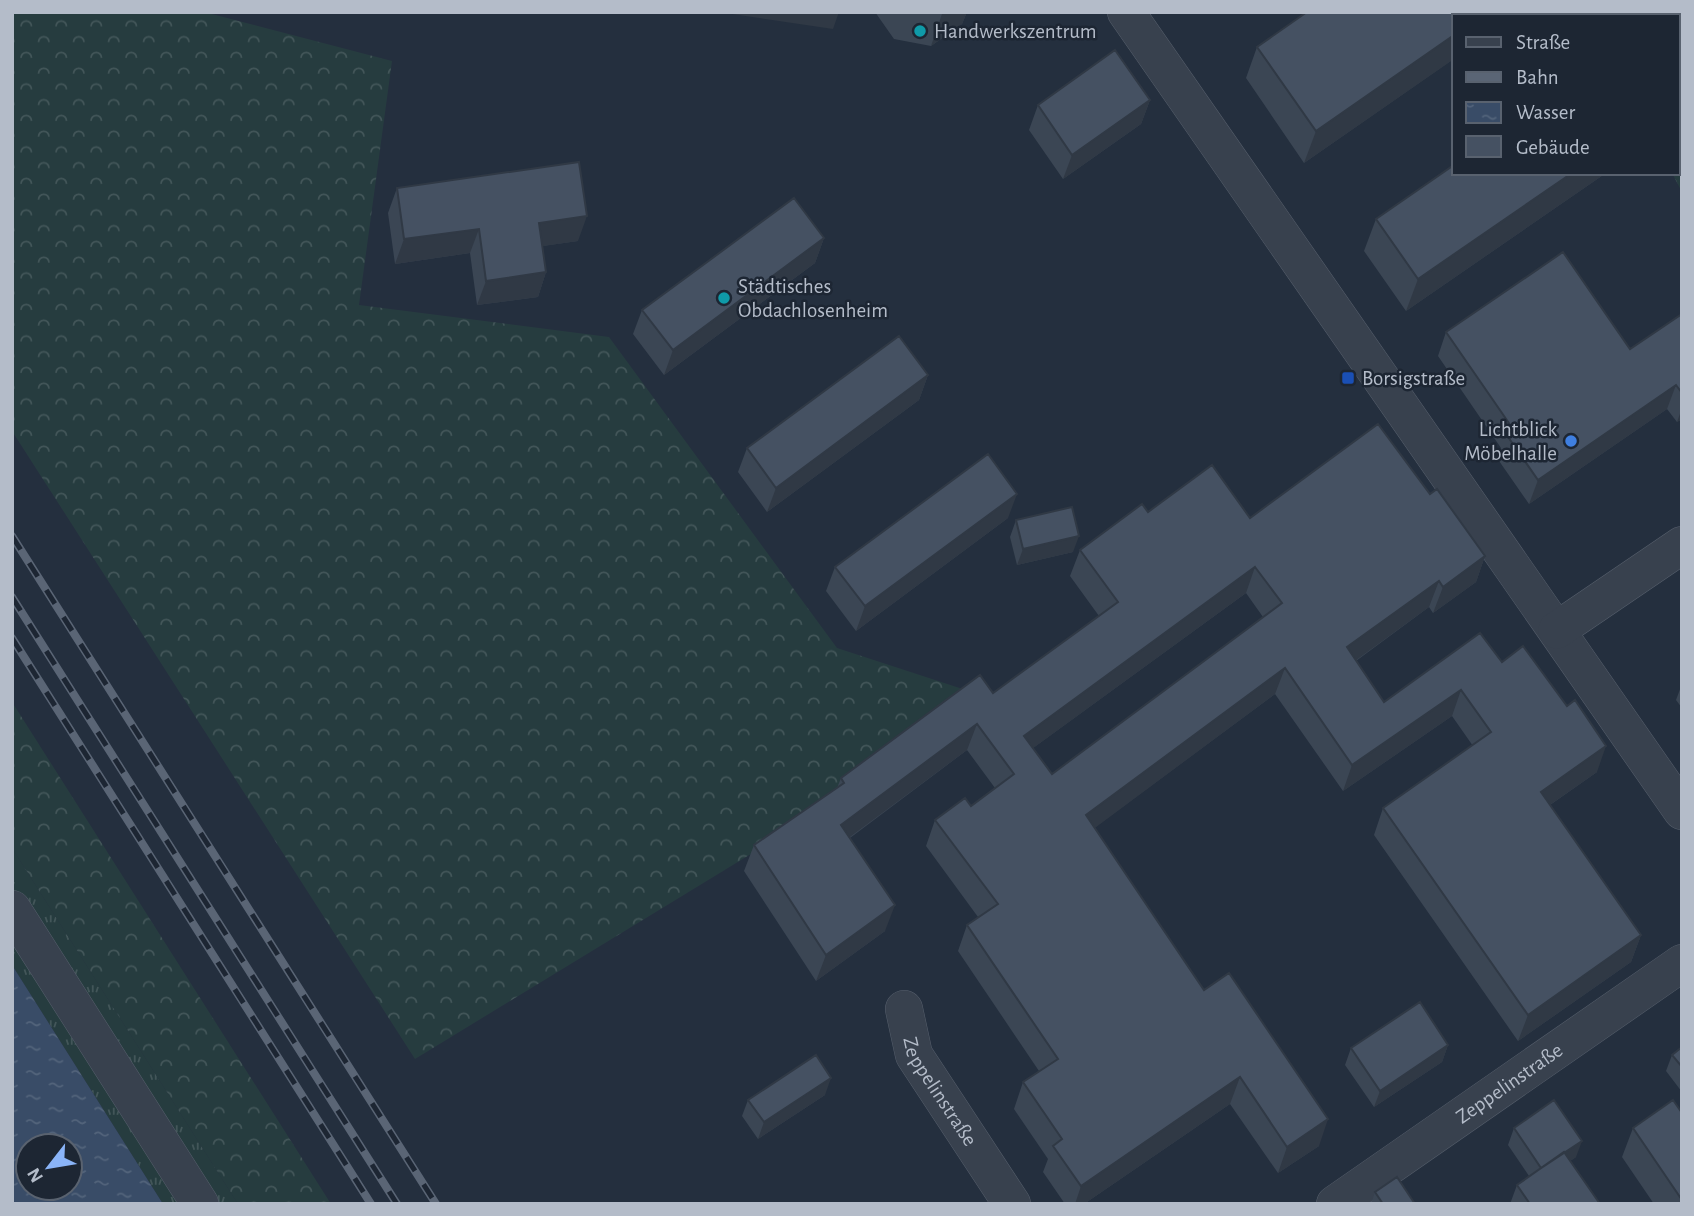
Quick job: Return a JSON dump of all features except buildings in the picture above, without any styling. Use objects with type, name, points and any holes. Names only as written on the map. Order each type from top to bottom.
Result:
[{"type":"street","points":[[1126,12],[1682,811]]},
{"type":"street","points":[[1557,630],[1682,545]]},
{"type":"street","points":[[12,909],[200,1204]]},
{"type":"street","name":"Zeppelinstraße","points":[[1335,1204],[1682,962]]},
{"type":"street","name":"Zeppelinstraße","points":[[904,1009],[914,1055],[1012,1204]]},
{"type":"green space","points":[[12,12],[204,12],[392,61],[359,305],[609,337],[837,648],[981,695],[831,805],[415,1059],[12,431]]},
{"type":"green space","points":[[1584,12],[1677,14],[1584,14]]},
{"type":"green space","points":[[1680,19],[1682,22],[1682,192],[1673,175],[1680,175]]},
{"type":"green space","points":[[12,702],[331,1204],[238,1204],[12,848]]},
{"type":"green space","points":[[12,848],[238,1204],[163,1204],[12,965]]},
{"type":"water","points":[[12,965],[163,1204],[12,1204]]},
{"type":"railway","points":[[12,536],[436,1204]]},
{"type":"railway","points":[[12,597],[397,1204]]},
{"type":"railway","points":[[12,638],[371,1204]]},
{"type":"place","name":"Handwerkszentrum","points":[[920,31]]},
{"type":"place","name":"Städtisches Obdachlosenheim","points":[[724,298]]},
{"type":"place","name":"Borsigstraße","points":[[1348,378]]},
{"type":"place","name":"Lichtblick Möbelhalle","points":[[1571,441]]}]
